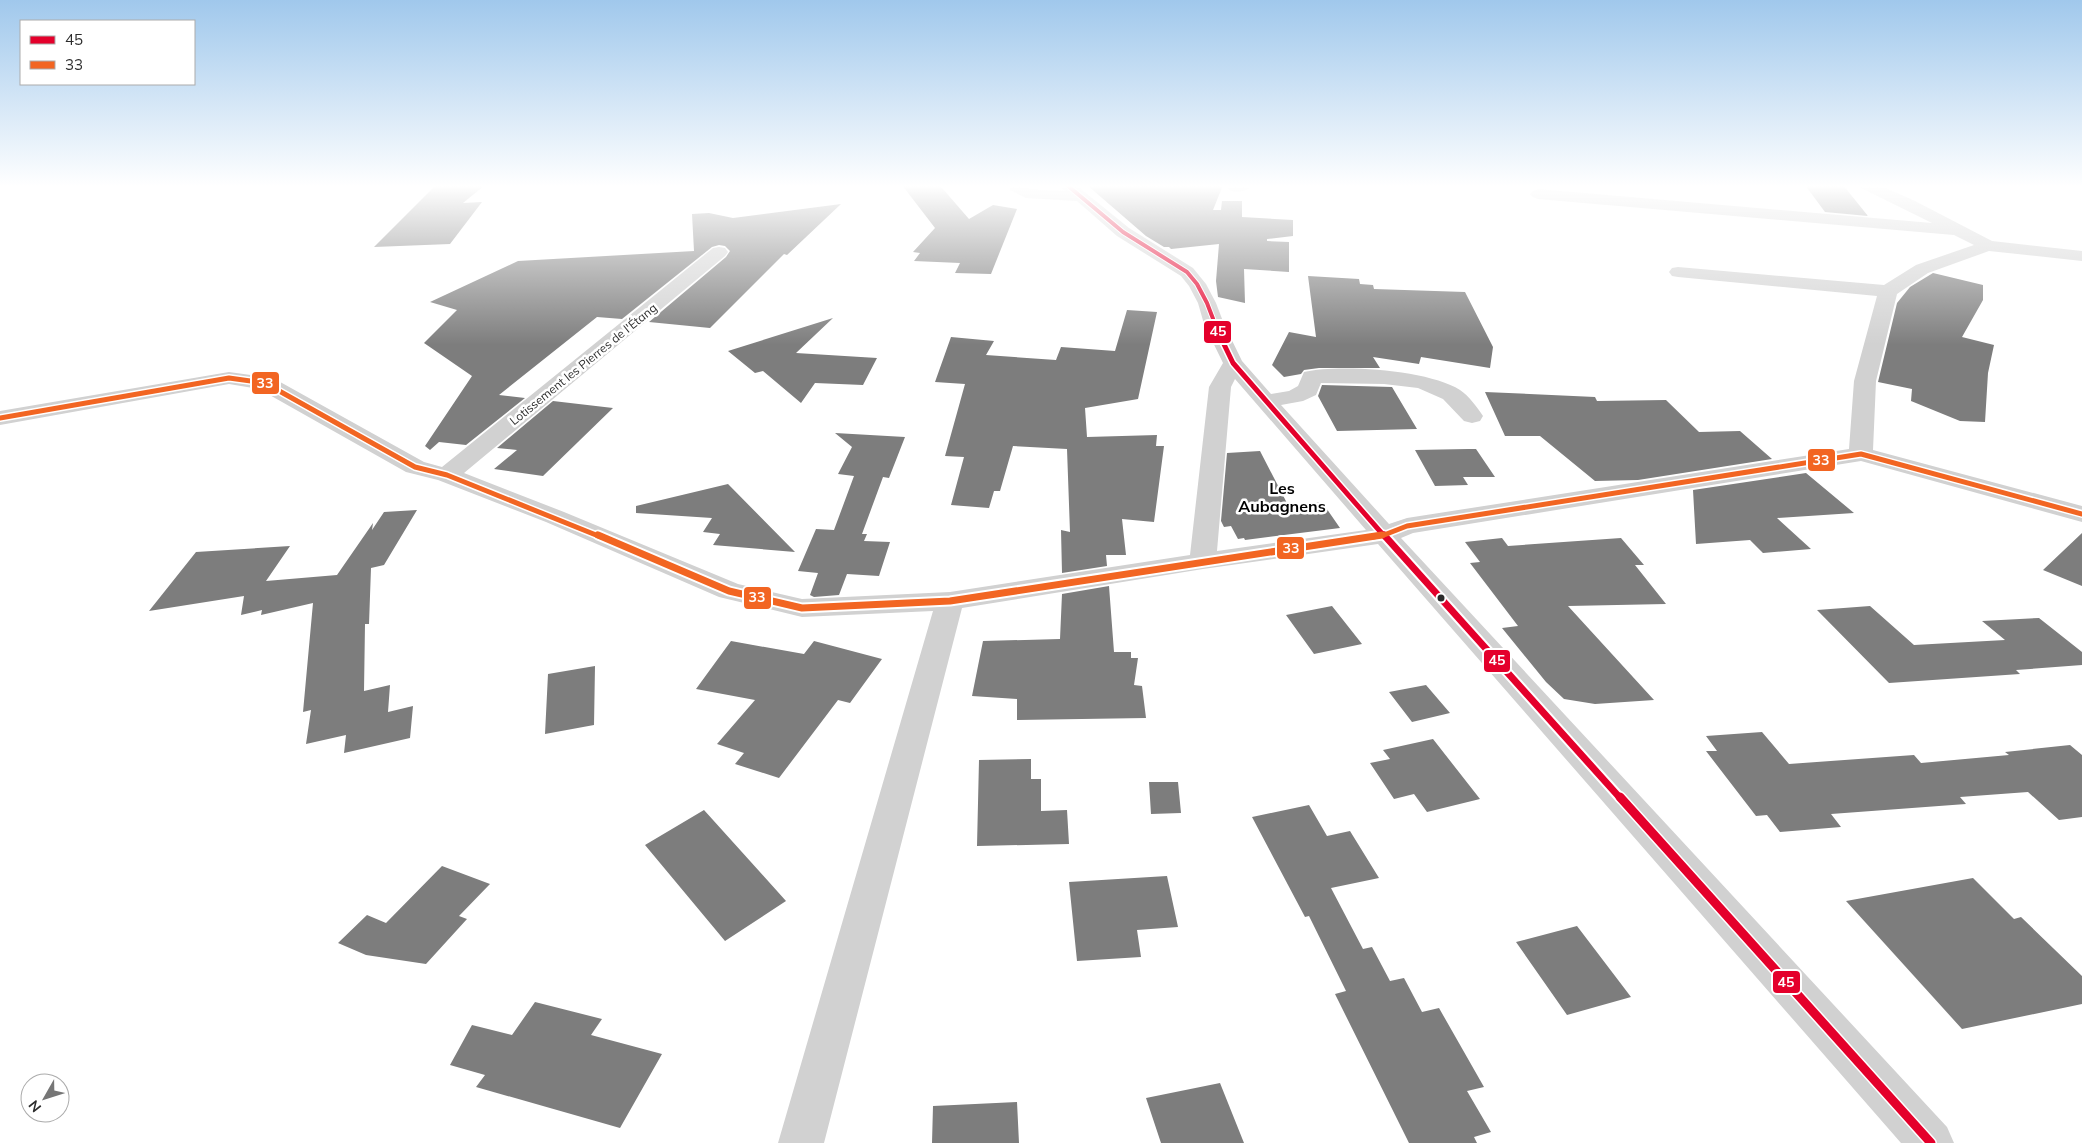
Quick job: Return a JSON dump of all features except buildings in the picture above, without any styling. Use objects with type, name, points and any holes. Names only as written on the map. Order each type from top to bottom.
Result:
[{"type":"street","points":[[1133,238],[1187,272],[1197,284],[1208,303],[1214,324],[1233,362],[1266,402],[1323,464],[1384,536],[1931,1143]]},
{"type":"street","points":[[1974,238],[1988,246],[2082,256]]},
{"type":"street","points":[[1678,272],[1888,292],[1922,269],[1988,246]]},
{"type":"street","name":"Lotissement les Pierres de l'Étang","points":[[448,475],[719,252]]},
{"type":"street","points":[[1861,454],[1865,381],[1888,292]]},
{"type":"street","points":[[1203,561],[1220,387],[1233,362]]},
{"type":"street","points":[[1266,402],[1295,396],[1308,390],[1312,377],[1353,374],[1428,383],[1452,394],[1472,416]]},
{"type":"street","points":[[0,418],[229,378],[249,380],[265,384],[415,466],[448,475],[564,520],[730,591],[802,608],[950,601],[1203,561],[1384,536],[1407,526],[1861,454],[2082,514]]},
{"type":"street","points":[[801,1143],[950,601]]},
{"type":"transit line","name":"45","points":[[1133,238],[1187,272],[1197,284],[1207,303],[1214,324],[1233,363],[1266,402],[1931,1143]]},
{"type":"transit line","name":"33","points":[[0,418],[229,378],[265,383],[415,467],[447,475],[555,517],[729,591],[802,608],[950,601],[1203,561],[1384,535],[1407,526],[1861,454],[2082,514]]},
{"type":"district","name":"Les Aubagnens","points":[[1282,497]]}]
